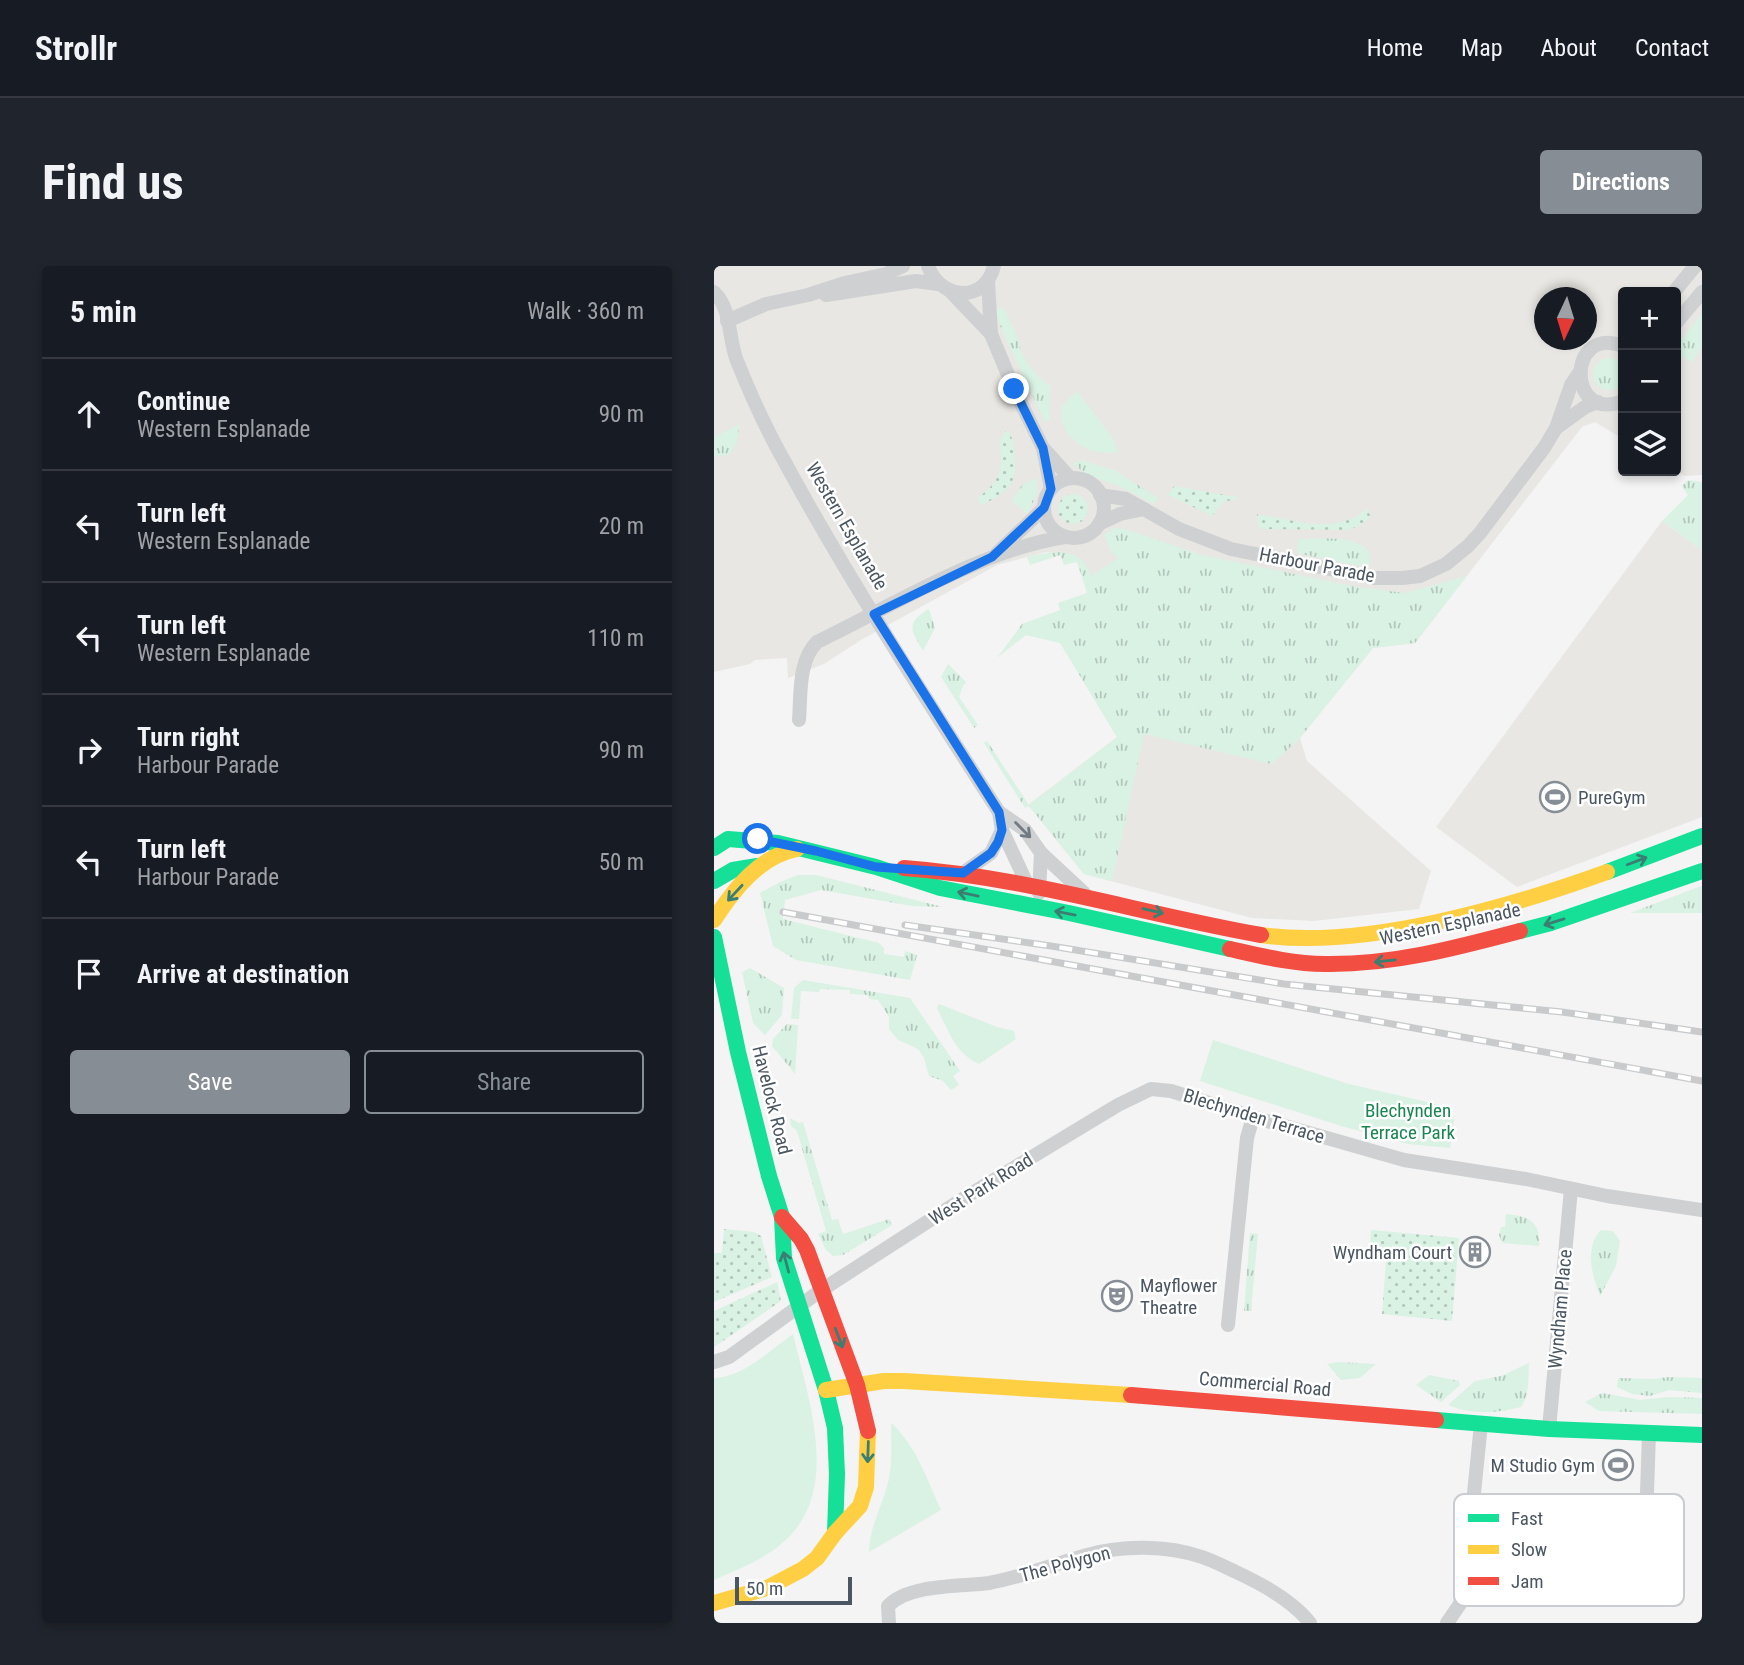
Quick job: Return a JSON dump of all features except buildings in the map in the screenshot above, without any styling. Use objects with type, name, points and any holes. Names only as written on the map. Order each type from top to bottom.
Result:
[{"type":"main road","name":"Western Esplanade","points":[[876,867],[963,873],[1034,883],[1236,930],[1279,937],[1316,938],[1427,923],[1512,904],[1605,873],[1702,836]]},
{"type":"main road","name":"Western Esplanade","points":[[719,842],[758,839],[876,867],[940,888],[1292,961],[1325,964],[1359,963],[1434,953],[1540,926],[1702,871]]},
{"type":"main road","points":[[714,881],[733,870],[757,866],[782,852],[800,848]]},
{"type":"main road","points":[[714,920],[757,866]]},
{"type":"main road","name":"Havelock Road","points":[[714,937],[760,1143],[782,1217],[784,1258],[826,1390],[836,1440],[835,1533]]},
{"type":"main road","name":"Havelock Road","points":[[714,975],[725,992]]},
{"type":"main road","name":"Havelock Road","points":[[714,1603],[767,1588],[803,1569],[817,1558],[860,1506],[866,1487],[869,1444],[857,1385],[801,1239],[782,1217]]},
{"type":"main road","name":"Commercial Road","points":[[826,1390],[904,1381],[1063,1390],[1549,1429],[1702,1436]]},
{"type":"street","points":[[720,317],[886,274],[903,266]]},
{"type":"street","points":[[928,266],[944,288],[991,334]]},
{"type":"street","points":[[994,266],[988,281],[991,334],[1043,448],[1051,489]]},
{"type":"street","points":[[1678,287],[1695,266]]},
{"type":"street","points":[[808,295],[838,294],[916,281],[971,292],[988,281]]},
{"type":"street","name":"Western Esplanade","points":[[714,292],[721,298],[727,311],[720,317],[781,456],[874,614],[999,812],[1002,830],[1034,883]]},
{"type":"street","points":[[1681,317],[1702,292]]},
{"type":"street","name":"Harbour Parade","points":[[1100,495],[1126,499],[1179,529],[1231,549],[1374,578],[1402,579],[1420,576],[1446,564],[1468,546],[1544,448],[1556,428],[1567,394],[1583,360],[1594,348],[1618,344]]},
{"type":"street","points":[[1579,373],[1584,390],[1598,402],[1618,402]]},
{"type":"street","name":"Harbour Parade","points":[[1556,428],[1585,407],[1598,402]]},
{"type":"street","points":[[1043,448],[1070,478],[1088,482],[1100,495],[1103,515],[1099,524]]},
{"type":"street","points":[[992,557],[1044,508],[1051,489],[1070,478]]},
{"type":"street","points":[[1044,508],[1050,526],[1065,537]]},
{"type":"street","points":[[799,720],[801,680],[810,649],[817,642],[992,557],[1046,540],[1081,537],[1120,514],[1144,509]]},
{"type":"street","points":[[800,699],[816,698]]},
{"type":"street","name":"Western Esplanade","points":[[999,812],[1025,830],[1041,853],[1086,895]]},
{"type":"street","points":[[963,873],[991,853],[1002,830]]},
{"type":"street","name":"Western Esplanade","points":[[1035,908],[1034,883],[1041,853]]},
{"type":"street","name":"Blechynden Terrace","points":[[1144,1092],[1158,1089],[1171,1091],[1404,1160],[1702,1210]]},
{"type":"street","name":"West Park Road","points":[[820,1291],[969,1195],[1144,1092]]},
{"type":"street","points":[[1228,1325],[1247,1138],[1253,1117]]},
{"type":"street","name":"Wyndham Place","points":[[1549,1429],[1570,1189]]},
{"type":"street","points":[[714,1362],[729,1357],[820,1291]]},
{"type":"street","points":[[1474,1494],[1481,1424]]},
{"type":"street","points":[[1647,1494],[1649,1433]]},
{"type":"street","name":"The Polygon","points":[[889,1623],[888,1606],[895,1598],[920,1591],[990,1583],[1089,1554],[1122,1549],[1160,1549],[1201,1557],[1253,1580],[1302,1612],[1310,1623]]},
{"type":"street","points":[[1447,1623],[1459,1606]]},
{"type":"shaded area","points":[[714,266],[1702,266],[1702,475],[1681,474],[1681,287],[1618,287],[1618,436],[1595,422],[1582,427],[1415,643],[1373,648],[1300,738],[1307,761],[1431,871],[1419,909],[1314,921],[1252,918],[1084,874],[1028,805],[1117,737],[1047,621],[1088,598],[1091,577],[1076,557],[1046,552],[997,565],[861,640],[824,664],[788,678],[787,658],[755,660],[750,664],[714,672]]},
{"type":"shaded area","points":[[1662,521],[1702,550],[1702,817],[1517,887],[1436,827]]},
{"type":"green space","points":[[1001,308],[1006,311],[1028,364],[1050,386],[1050,420],[1045,422],[1001,328],[995,310]]},
{"type":"green space","points":[[1702,314],[1702,347],[1692,362],[1681,355],[1681,340]]},
{"type":"green space","points":[[1603,359],[1618,361],[1618,387],[1603,389],[1594,380],[1594,368]]},
{"type":"green space","points":[[1077,391],[1114,440],[1118,452],[1087,449],[1070,436],[1062,417],[1062,406]]},
{"type":"green space","points":[[740,424],[736,444],[730,455],[714,456],[714,437]]},
{"type":"green space","points":[[1006,431],[1013,444],[1014,476],[1003,493],[982,505],[977,498],[998,476],[1001,465],[1000,441]]},
{"type":"green space","points":[[1082,460],[1116,471],[1158,498],[1153,504],[1124,488],[1088,475],[1073,464]]},
{"type":"green space","points":[[1037,478],[1037,494],[1027,514],[1012,501],[1022,485]]},
{"type":"green space","points":[[1688,480],[1702,482],[1702,550],[1662,521],[1688,495],[1682,486]]},
{"type":"green space","points":[[1174,486],[1237,497],[1236,500],[1224,501],[1212,516],[1168,495]]},
{"type":"green space","points":[[1073,494],[1083,499],[1088,509],[1083,519],[1073,524],[1063,519],[1058,509],[1063,499]]},
{"type":"green space","points":[[1367,509],[1371,517],[1359,526],[1347,530],[1262,529],[1259,527],[1257,514],[1328,524],[1354,517]]},
{"type":"green space","points":[[1114,528],[1128,530],[1202,555],[1357,587],[1405,593],[1467,576],[1415,643],[1373,648],[1300,738],[1272,764],[1144,734],[1112,881],[1084,874],[1029,806],[1025,808],[984,743],[987,741],[1029,805],[1117,737],[1060,643],[1026,635],[997,658],[1022,624],[1060,610],[1058,603],[1087,593],[1077,562],[1064,565],[1060,555],[1030,565],[1027,557],[1056,552],[1071,554],[1083,561],[1091,576],[1119,558],[1112,553],[1104,535]]},
{"type":"green space","points":[[1298,539],[1337,539],[1356,543],[1370,553],[1370,565],[1365,567],[1297,553]]},
{"type":"green space","points":[[929,609],[935,628],[923,651],[913,632],[913,623]]},
{"type":"green space","points":[[948,664],[966,682],[959,697],[978,725],[974,728],[941,677]]},
{"type":"green space","points":[[798,875],[816,875],[943,907],[912,906],[821,890],[785,900],[783,919],[879,943],[884,948],[884,954],[904,957],[905,951],[917,955],[910,980],[796,960],[773,946],[760,893]]},
{"type":"green space","points":[[1702,886],[1702,913],[1630,913],[1696,888]]},
{"type":"green space","points":[[750,968],[784,988],[782,1015],[765,1035],[753,1023],[742,972]]},
{"type":"green space","points":[[803,980],[910,998],[960,1071],[953,1076],[959,1085],[951,1090],[943,1081],[929,1076],[924,1058],[918,1049],[898,1040],[889,1029],[889,1017],[878,1000],[869,999],[868,995],[850,994],[850,990],[801,991],[799,1019],[791,1019],[794,988]]},
{"type":"green space","points":[[939,1004],[1014,1031],[1016,1039],[979,1064],[964,1054],[953,1040],[937,1008]]},
{"type":"green space","points":[[787,1024],[798,1025],[795,1074],[772,1046],[773,1039]]},
{"type":"green space","name":"Blechynden Terrace Park","points":[[1213,1040],[1349,1084],[1449,1107],[1454,1120],[1450,1148],[1408,1144],[1341,1126],[1200,1081]]},
{"type":"green space","points":[[790,1118],[799,1123],[803,1122],[832,1220],[838,1219],[843,1234],[889,1219],[892,1225],[843,1255],[833,1256],[826,1250],[818,1234],[826,1231],[797,1131],[791,1126]]},
{"type":"green space","points":[[1506,1214],[1521,1216],[1532,1222],[1538,1231],[1539,1246],[1502,1243],[1499,1235],[1501,1227],[1505,1227]]},
{"type":"green space","points":[[724,1229],[754,1232],[761,1236],[772,1277],[714,1302],[714,1253],[722,1253]]},
{"type":"green space","points":[[1371,1230],[1459,1238],[1452,1321],[1382,1314],[1387,1248],[1370,1246]]},
{"type":"green space","points":[[1601,1230],[1613,1231],[1620,1241],[1616,1266],[1600,1296],[1592,1271],[1591,1253]]},
{"type":"green space","points":[[1250,1233],[1258,1234],[1251,1311],[1244,1311]]},
{"type":"green space","points":[[777,1282],[781,1301],[714,1347],[714,1311]]},
{"type":"green space","points":[[793,1334],[816,1445],[816,1473],[811,1500],[800,1524],[773,1551],[714,1580],[714,1378],[725,1377],[746,1368]]},
{"type":"green space","points":[[1529,1363],[1527,1391],[1521,1407],[1485,1412],[1448,1405],[1475,1381],[1501,1376]]},
{"type":"green space","points":[[1327,1364],[1376,1364],[1360,1378],[1341,1380]]},
{"type":"green space","points":[[1429,1375],[1459,1381],[1460,1385],[1441,1402],[1416,1385]]},
{"type":"green space","points":[[1618,1378],[1702,1378],[1702,1393],[1669,1390],[1650,1396],[1632,1394],[1617,1387]]},
{"type":"green space","points":[[1602,1393],[1640,1400],[1702,1398],[1702,1414],[1599,1411],[1585,1402]]},
{"type":"green space","points":[[891,1423],[914,1452],[941,1510],[869,1552],[872,1532],[890,1473]]},
{"type":"railway","points":[[783,912],[1702,1081]]},
{"type":"railway","points":[[905,925],[1284,984],[1562,1012],[1702,1032]]},
{"type":"traffic: fast","points":[[1607,872],[1702,836]]},
{"type":"traffic: fast","points":[[714,848],[728,839],[778,843],[876,867],[940,888],[1230,949]]},
{"type":"traffic: fast","points":[[714,881],[733,870],[757,866]]},
{"type":"traffic: fast","points":[[1520,931],[1551,923],[1702,871]]},
{"type":"traffic: fast","points":[[714,937],[738,1052],[782,1217],[784,1258],[826,1390],[835,1428],[835,1533]]},
{"type":"traffic: fast","points":[[1436,1420],[1549,1429],[1702,1435]]},
{"type":"traffic: slow","points":[[714,920],[739,886],[760,866],[797,849]]},
{"type":"traffic: slow","points":[[1261,935],[1301,938],[1390,931],[1482,911],[1607,872]]},
{"type":"traffic: slow","points":[[826,1390],[884,1381],[904,1381],[1131,1395]]},
{"type":"traffic: slow","points":[[714,1603],[767,1588],[803,1569],[817,1558],[860,1506],[866,1487],[868,1431]]},
{"type":"traffic: jam","points":[[904,868],[995,879],[1261,935]]},
{"type":"traffic: jam","points":[[1230,949],[1301,963],[1350,964],[1424,954],[1520,931]]},
{"type":"traffic: jam","points":[[782,1217],[807,1250],[857,1385],[868,1431]]},
{"type":"traffic: jam","points":[[1131,1395],[1436,1420]]},
{"type":"place","name":"PureGym","points":[[1555,797]]},
{"type":"place","name":"Wyndham Court","points":[[1475,1252]]},
{"type":"place","name":"Mayflower Theatre","points":[[1117,1296]]},
{"type":"place","name":"M Studio Gym","points":[[1618,1465]]},
{"type":"route","points":[[758,839],[876,867],[939,869],[963,873],[991,853],[998,842],[1002,830],[999,812],[874,614],[992,557],[1044,508],[1051,489],[1043,448],[1014,389]]}]
